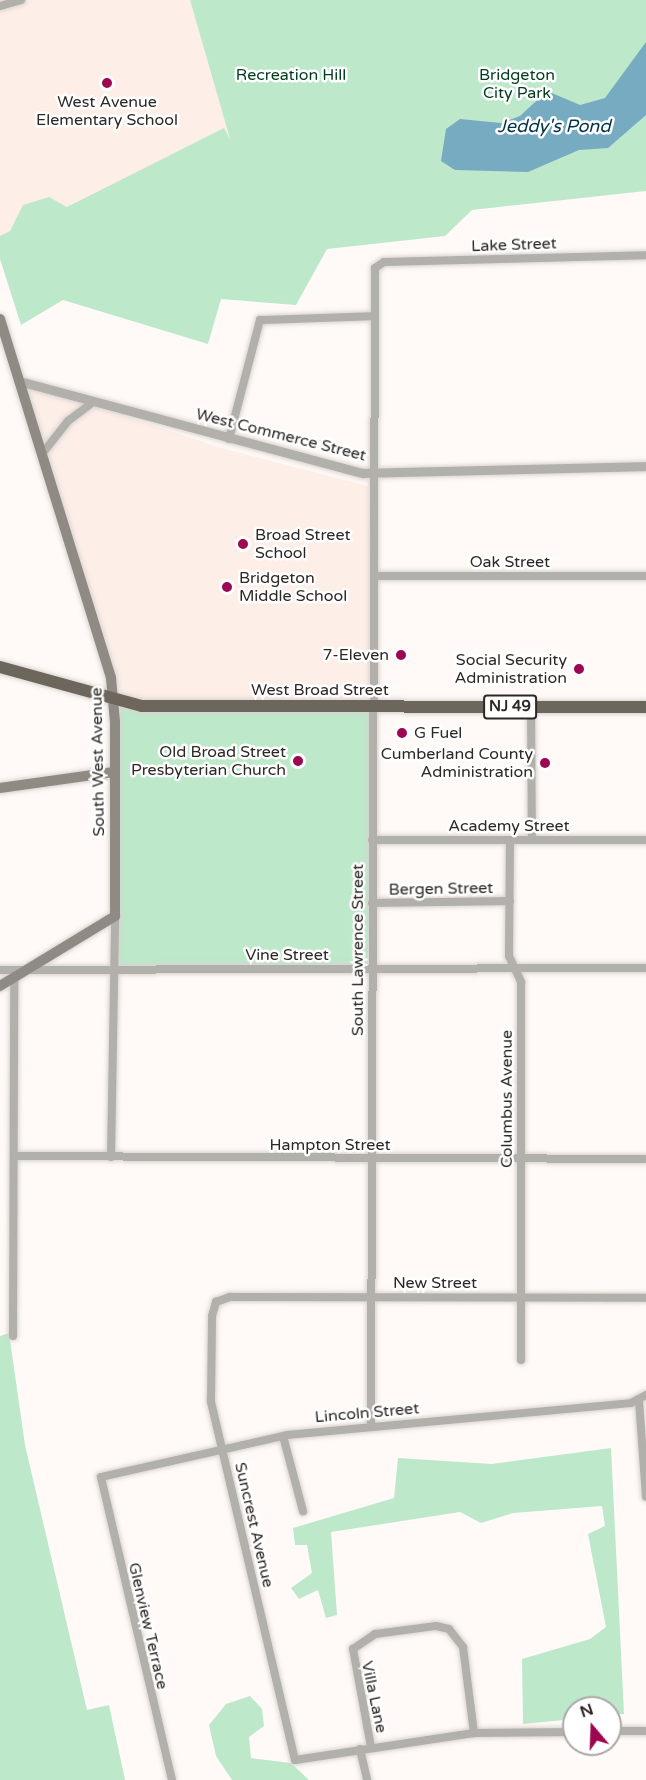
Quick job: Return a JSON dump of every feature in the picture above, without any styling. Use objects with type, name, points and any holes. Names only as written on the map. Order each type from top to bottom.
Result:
[{"type":"highway","name":"West Broad Street","points":[[0,667],[115,701],[373,707],[646,707]]},
{"type":"main road","name":"South West Avenue","points":[[0,320],[115,701],[115,916]]},
{"type":"main road","points":[[0,788],[114,772]]},
{"type":"main road","points":[[0,986],[115,916]]},
{"type":"street","points":[[0,6],[21,0]]},
{"type":"street","name":"Lake Street","points":[[383,262],[646,255]]},
{"type":"street","name":"South Lawrence Street","points":[[371,1426],[374,316],[375,268],[383,262]]},
{"type":"street","points":[[229,439],[262,318],[374,316]]},
{"type":"street","name":"West Commerce Street","points":[[20,381],[229,439],[374,473],[646,466]]},
{"type":"street","points":[[42,454],[93,402]]},
{"type":"street","name":"Oak Street","points":[[375,576],[646,576]]},
{"type":"street","points":[[531,707],[532,840]]},
{"type":"street","name":"Academy Street","points":[[372,840],[646,840]]},
{"type":"street","name":"Columbus Avenue","points":[[510,840],[513,969],[520,982],[521,1360]]},
{"type":"street","name":"Bergen Street","points":[[372,903],[510,902]]},
{"type":"street","name":"South West Avenue","points":[[111,1157],[115,916]]},
{"type":"street","name":"Vine Street","points":[[0,970],[646,968]]},
{"type":"street","points":[[13,1336],[14,976]]},
{"type":"street","name":"Hampton Street","points":[[14,1156],[646,1159]]},
{"type":"street","name":"New Street","points":[[224,1298],[646,1298]]},
{"type":"street","name":"Suncrest Avenue","points":[[224,1298],[212,1316],[211,1373],[223,1449],[295,1760],[360,1749]]},
{"type":"street","points":[[646,1395],[639,1401],[646,1497]]},
{"type":"street","name":"Lincoln Street","points":[[101,1477],[283,1436],[639,1401]]},
{"type":"street","points":[[283,1436],[303,1511]]},
{"type":"street","name":"Glenview Terrace","points":[[101,1477],[172,1780]]},
{"type":"street","name":"Villa Lane","points":[[371,1748],[353,1649],[375,1634],[436,1626],[448,1629],[463,1647],[474,1733]]},
{"type":"street","points":[[622,1731],[646,1731]]},
{"type":"street","points":[[367,1780],[360,1749],[474,1733],[562,1732]]},
{"type":"shaded area","name":"West Avenue Elementary School","points":[[0,0],[190,0],[236,160],[0,249]]},
{"type":"shaded area","name":"Bridgeton Middle School","points":[[19,381],[225,449],[368,486],[373,707],[115,701]]},
{"type":"green space","points":[[190,0],[646,0],[646,191],[472,210],[445,236],[327,249],[296,305],[221,299],[208,344],[63,300],[21,325],[0,259],[0,236],[10,231],[23,205],[49,197],[67,207],[224,128],[230,139]]},
{"type":"green space","points":[[115,701],[373,706],[368,973],[110,969]]},
{"type":"green space","points":[[9,1333],[25,1445],[87,1710],[109,1705],[125,1780],[0,1780],[0,1336]]},
{"type":"green space","points":[[611,1448],[624,1714],[622,1714],[622,1696],[562,1696],[562,1720],[523,1724],[522,1659],[590,1639],[606,1627],[588,1534],[605,1526],[602,1506],[513,1513],[481,1523],[460,1512],[331,1532],[337,1615],[326,1618],[318,1590],[299,1599],[291,1588],[312,1573],[307,1545],[295,1545],[293,1528],[394,1498],[398,1458],[492,1464]]},
{"type":"green space","points":[[250,1696],[262,1709],[264,1726],[249,1737],[251,1758],[291,1763],[309,1780],[232,1780],[216,1756],[209,1725],[226,1704]]},
{"type":"water","name":"Jeddy's Pond","points":[[646,42],[646,115],[608,148],[579,150],[528,172],[455,170],[441,161],[446,129],[460,119],[501,123],[520,116],[547,91],[580,105],[605,98]]},
{"type":"place","name":"West Avenue Elementary School","points":[[107,83]]},
{"type":"place","name":"Broad Street School","points":[[243,544]]},
{"type":"place","name":"Bridgeton Middle School","points":[[227,587]]},
{"type":"place","name":"7-Eleven","points":[[401,655]]},
{"type":"place","name":"Social Security Administration","points":[[579,669]]},
{"type":"place","name":"G Fuel","points":[[402,733]]},
{"type":"place","name":"Old Broad Street Presbyterian Church","points":[[298,761]]},
{"type":"place","name":"Cumberland County Administration","points":[[545,763]]},
{"type":"park label","name":"Recreation Hill","points":[[291,75]]},
{"type":"park label","name":"Bridgeton City Park","points":[[517,84]]}]
